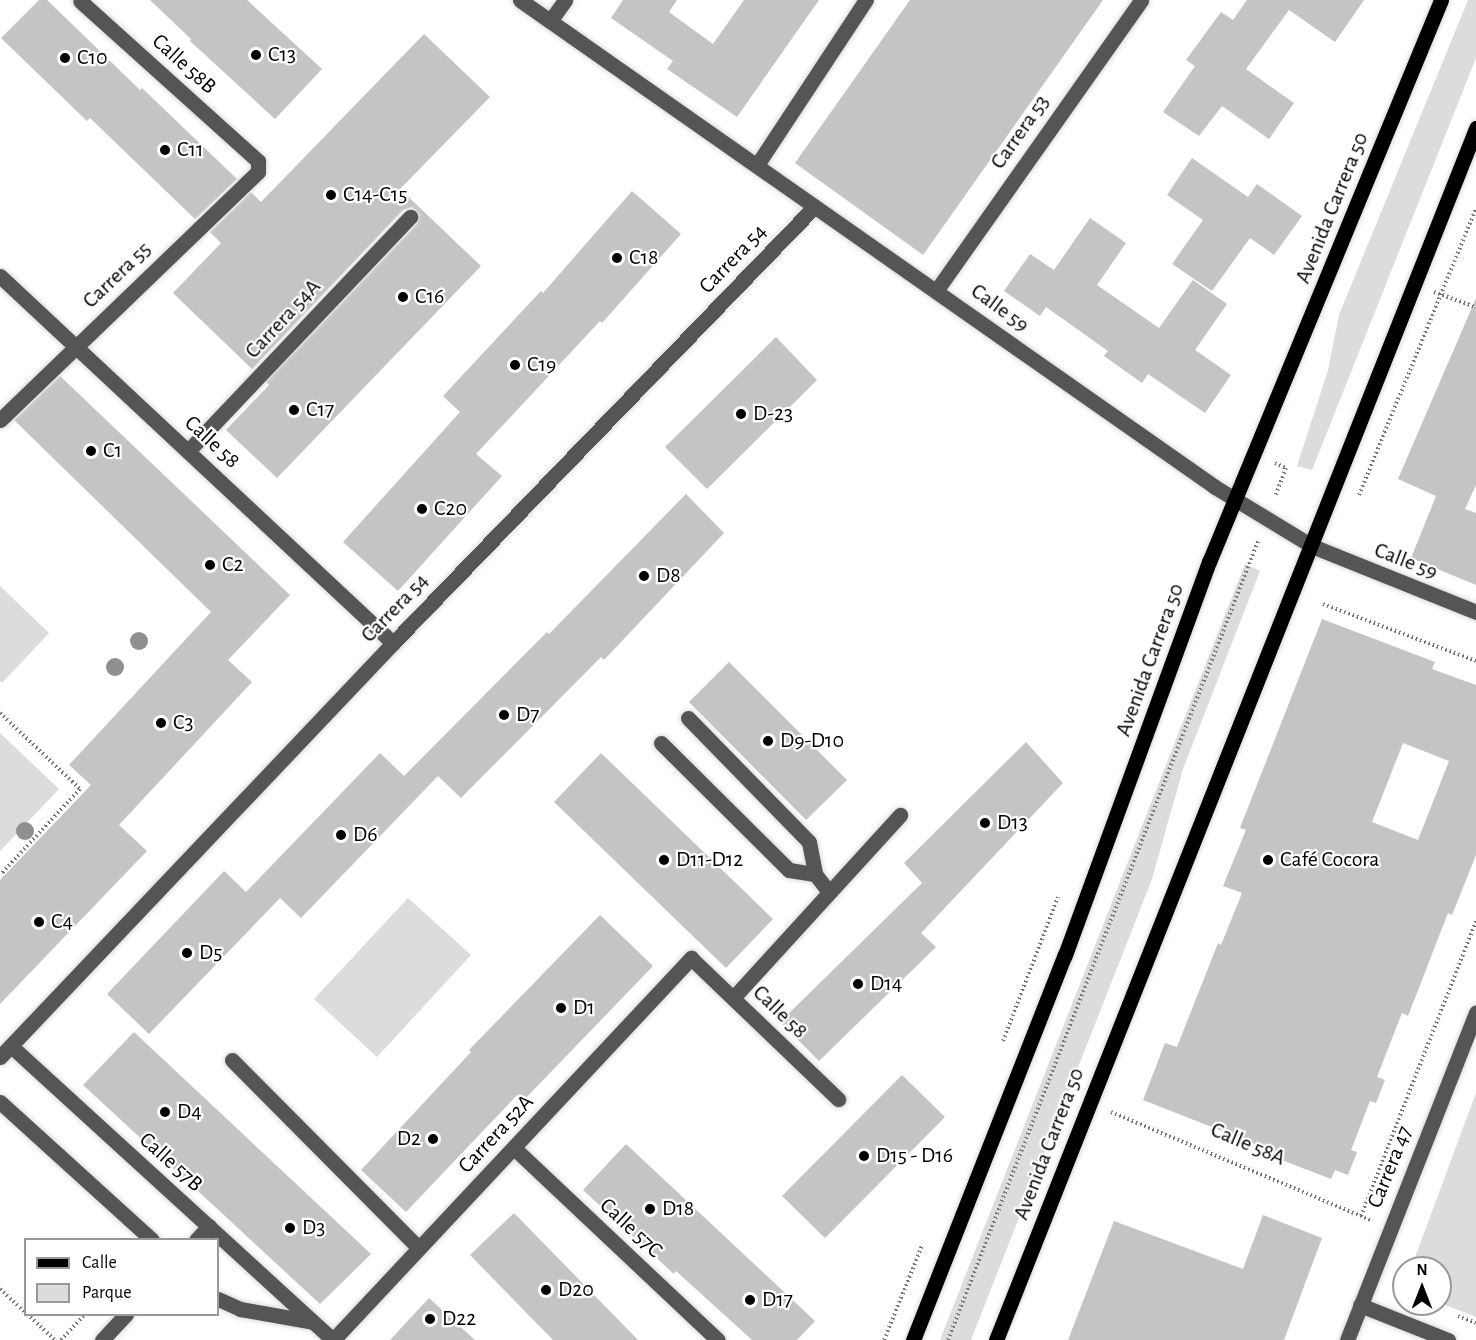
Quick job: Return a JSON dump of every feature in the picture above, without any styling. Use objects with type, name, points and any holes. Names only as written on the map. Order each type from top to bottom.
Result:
[{"type":"main road","name":"Avenida Carrera 50","points":[[913,1340],[1065,955],[1205,573],[1441,0]]},
{"type":"main road","name":"Avenida Carrera 50","points":[[996,1340],[1476,128]]},
{"type":"street","name":"Calle 59","points":[[520,0],[1160,450],[1236,500],[1312,546],[1476,612]]},
{"type":"street","points":[[550,21],[566,0]]},
{"type":"street","points":[[757,165],[866,0]]},
{"type":"street","name":"Carrera 53","points":[[936,291],[1141,0]]},
{"type":"street","name":"Calle 58B","points":[[80,1],[258,161]]},
{"type":"street","name":"Carrera 55","points":[[0,420],[258,172],[258,161]]},
{"type":"street","name":"Carrera 54","points":[[11,1046],[393,643],[815,206]]},
{"type":"street","name":"Carrera 54A","points":[[188,451],[410,217]]},
{"type":"street","name":"Calle 58","points":[[0,276],[393,643]]},
{"type":"street","points":[[688,718],[808,842],[815,874],[829,892]]},
{"type":"street","points":[[661,743],[789,870],[815,874]]},
{"type":"street","points":[[733,998],[900,815]]},
{"type":"street","name":"Calle 58","points":[[691,958],[838,1099]]},
{"type":"street","name":"Carrera 52A","points":[[333,1340],[691,958]]},
{"type":"street","name":"Carrera 47","points":[[1347,1340],[1476,1012]]},
{"type":"street","points":[[0,1058],[11,1046]]},
{"type":"street","name":"Calle 57B","points":[[11,1046],[333,1340]]},
{"type":"street","points":[[232,1060],[419,1248]]},
{"type":"street","points":[[0,1102],[151,1238]]},
{"type":"street","name":"Calle 57C","points":[[513,1148],[718,1340]]},
{"type":"street","points":[[197,1238],[208,1226]]},
{"type":"street","points":[[219,1299],[240,1309],[313,1322]]},
{"type":"street","points":[[1360,1305],[1448,1340]]},
{"type":"street","points":[[102,1340],[124,1316]]},
{"type":"path","points":[[1358,498],[1443,294],[1476,208]]},
{"type":"path","points":[[1414,286],[1476,307]]},
{"type":"path","points":[[948,1340],[1286,468]]},
{"type":"path","points":[[1323,604],[1476,661]]},
{"type":"path","points":[[0,713],[80,789],[0,875]]},
{"type":"path","points":[[1002,1044],[1060,891]]},
{"type":"path","points":[[1361,1216],[1476,921]]},
{"type":"path","name":"Calle 58A","points":[[1089,1102],[1390,1228]]},
{"type":"path","points":[[884,1340],[924,1241]]},
{"type":"path","points":[[0,1289],[24,1312]]},
{"type":"path","points":[[28,1316],[55,1340]]},
{"type":"path","points":[[61,1340],[83,1316]]},
{"type":"green space","points":[[1468,0],[1476,0],[1476,58],[1312,470],[1297,466],[1328,370],[1339,315]]},
{"type":"green space","points":[[1245,564],[1260,571],[1183,769],[1152,879],[971,1340],[940,1340]]},
{"type":"green space","points":[[0,586],[49,633],[2,683],[0,681]]},
{"type":"green space","points":[[0,733],[59,789],[0,851]]},
{"type":"green space","points":[[408,898],[471,955],[377,1057],[314,999]]},
{"type":"green space","points":[[1476,1093],[1476,1317],[1452,1308],[1452,1256],[1415,1256]]},
{"type":"building","points":[[39,0],[47,0],[237,179],[195,219],[90,118],[87,121],[1,38]]},
{"type":"building","name":"C13","points":[[150,0],[247,0],[322,69],[275,119],[190,41],[191,39]]},
{"type":"building","points":[[623,0],[677,0],[669,12],[713,44],[744,0],[819,0],[737,117],[667,69],[673,61],[611,18]]},
{"type":"building","points":[[910,0],[1103,0],[923,255],[795,163]]},
{"type":"building","points":[[1247,0],[1364,0],[1335,42],[1289,10],[1246,69],[1294,103],[1269,139],[1222,106],[1199,136],[1163,112],[1195,66],[1186,60],[1221,12],[1233,20]]},
{"type":"building","points":[[424,34],[490,97],[400,189],[481,266],[277,478],[226,430],[269,385],[266,382],[417,224],[419,214],[412,207],[403,210],[252,369],[173,293],[221,243],[210,232],[251,192],[261,202]]},
{"type":"building","points":[[1192,158],[1248,197],[1257,184],[1302,216],[1274,255],[1250,238],[1212,291],[1172,264],[1203,220],[1167,195]]},
{"type":"building","points":[[632,191],[681,234],[602,323],[600,321],[476,454],[502,476],[398,591],[343,542],[460,412],[443,396],[541,291],[543,293]]},
{"type":"building","points":[[1090,218],[1126,243],[1097,285],[1159,328],[1193,280],[1227,304],[1195,350],[1231,375],[1205,413],[1148,374],[1142,383],[1104,356],[1108,351],[1046,307],[1040,316],[1004,291],[1030,254],[1054,270]]},
{"type":"building","points":[[1476,298],[1476,485],[1465,509],[1476,513],[1476,585],[1411,558],[1436,496],[1398,479]]},
{"type":"building","name":"D-23","points":[[776,337],[817,380],[707,489],[665,447]]},
{"type":"building","points":[[60,376],[290,595],[228,660],[252,682],[119,825],[147,851],[0,1004],[0,880],[91,785],[69,765],[211,612],[14,420]]},
{"type":"building","points":[[686,494],[724,533],[604,660],[601,657],[461,798],[438,776],[301,918],[280,898],[149,1034],[107,994],[224,871],[246,892],[380,753],[404,776],[547,632],[549,634]]},
{"type":"building","points":[[1322,619],[1435,662],[1432,669],[1476,685],[1476,855],[1452,915],[1448,913],[1408,1016],[1402,1013],[1377,1077],[1385,1080],[1376,1103],[1370,1101],[1351,1150],[1357,1152],[1348,1175],[1335,1170],[1331,1179],[1253,1149],[1255,1144],[1143,1100],[1165,1043],[1177,1047],[1218,943],[1221,945],[1242,893],[1223,886],[1246,830],[1240,828]],"holes":[[[1403,743],[1449,761],[1418,840],[1372,822]]]},
{"type":"building","name":"D9-D10","points":[[729,662],[847,780],[806,820],[689,702]]},
{"type":"building","points":[[1026,742],[1063,783],[921,933],[936,947],[819,1061],[780,1022],[922,883],[904,863]]},
{"type":"building","name":"D11-D12","points":[[601,753],[773,919],[726,968],[554,802]]},
{"type":"building","points":[[600,915],[653,966],[523,1101],[517,1095],[406,1212],[361,1170],[471,1052],[469,1050]]},
{"type":"building","points":[[134,1032],[371,1254],[320,1304],[83,1085]]},
{"type":"building","name":"D15 - D16","points":[[902,1075],[945,1117],[825,1238],[782,1196]]},
{"type":"building","points":[[626,1144],[815,1321],[797,1340],[752,1340],[676,1271],[674,1274],[583,1190]]},
{"type":"building","name":"D20","points":[[514,1213],[638,1340],[553,1340],[470,1255]]},
{"type":"building","points":[[1263,1215],[1322,1238],[1284,1340],[1068,1340],[1114,1221],[1243,1269]]},
{"type":"building","name":"D22","points":[[429,1298],[475,1340],[390,1340]]},
{"type":"place","name":"C13","points":[[256,55]]},
{"type":"place","name":"C10","points":[[65,58]]},
{"type":"place","name":"C11","points":[[165,150]]},
{"type":"place","name":"C14-C15","points":[[331,195]]},
{"type":"place","name":"C18","points":[[617,258]]},
{"type":"place","name":"C16","points":[[403,297]]},
{"type":"place","name":"C19","points":[[515,365]]},
{"type":"place","name":"C17","points":[[294,410]]},
{"type":"place","name":"D-23","points":[[741,414]]},
{"type":"place","name":"C1","points":[[91,451]]},
{"type":"place","name":"C20","points":[[422,509]]},
{"type":"place","name":"C2","points":[[210,565]]},
{"type":"place","name":"D8","points":[[644,576]]},
{"type":"place","name":"D7","points":[[504,715]]},
{"type":"place","name":"C3","points":[[161,723]]},
{"type":"place","name":"D9-D10","points":[[768,741]]},
{"type":"place","name":"D13","points":[[985,823]]},
{"type":"place","name":"D6","points":[[341,835]]},
{"type":"place","name":"D11-D12","points":[[664,860]]},
{"type":"place","name":"Café Cocora","points":[[1268,860]]},
{"type":"place","name":"C4","points":[[39,922]]},
{"type":"place","name":"D5","points":[[187,953]]},
{"type":"place","name":"D14","points":[[858,984]]},
{"type":"place","name":"D1","points":[[561,1008]]},
{"type":"place","name":"D4","points":[[165,1112]]},
{"type":"place","name":"D2","points":[[433,1139]]},
{"type":"place","name":"D15 - D16","points":[[864,1156]]},
{"type":"place","name":"D18","points":[[650,1209]]},
{"type":"place","name":"D3","points":[[290,1228]]},
{"type":"place","name":"D20","points":[[546,1290]]},
{"type":"place","name":"D17","points":[[750,1300]]},
{"type":"place","name":"D22","points":[[430,1319]]}]
